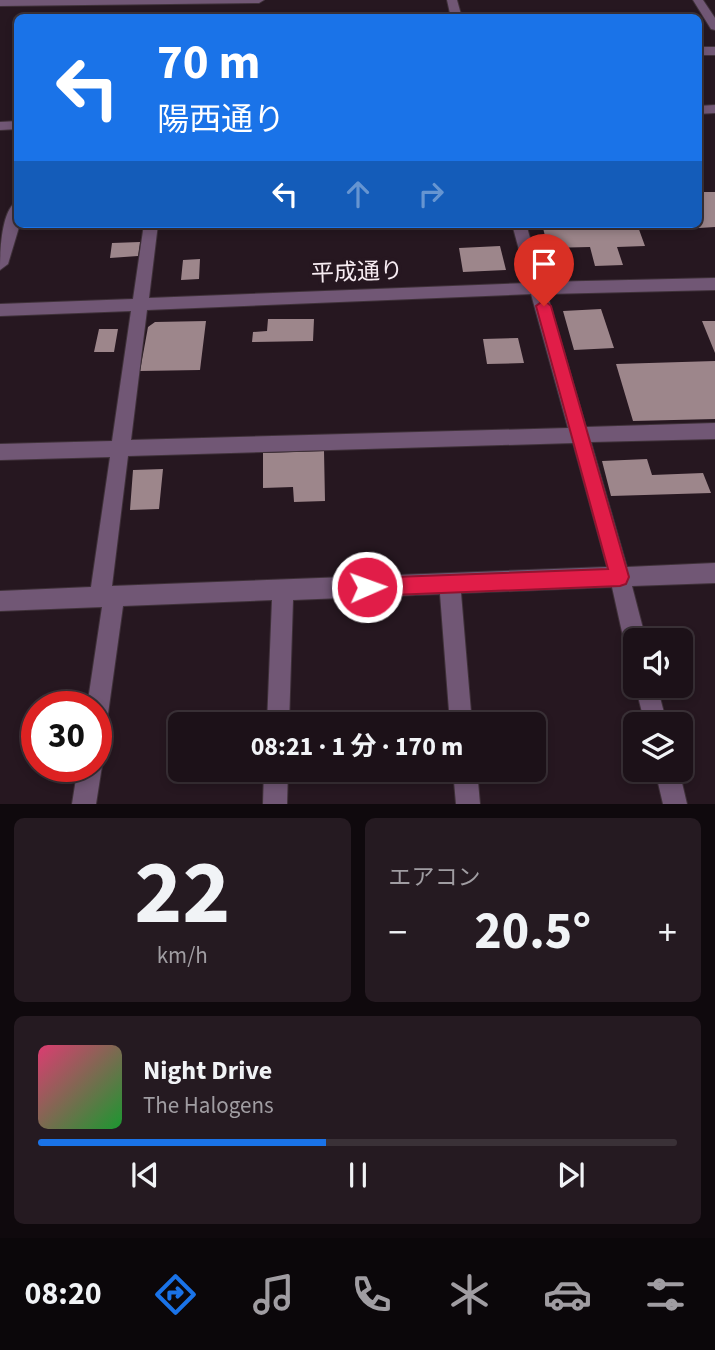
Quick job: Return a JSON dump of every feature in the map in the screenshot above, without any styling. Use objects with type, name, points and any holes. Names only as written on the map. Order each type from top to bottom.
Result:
[{"type":"street","points":[[0,4],[259,0]]},
{"type":"street","points":[[698,0],[715,27]]},
{"type":"street","points":[[0,264],[14,219]]},
{"type":"street","points":[[99,691],[120,446],[150,228]]},
{"type":"street","points":[[520,228],[620,577],[632,628]]},
{"type":"street","name":"平成通り","points":[[0,310],[538,288],[715,284]]},
{"type":"street","points":[[0,452],[120,446],[715,431]]},
{"type":"street","points":[[0,601],[715,573]]},
{"type":"street","points":[[450,584],[460,712]]},
{"type":"street","points":[[278,712],[283,590]]},
{"type":"street","points":[[84,804],[87,782]]},
{"type":"street","points":[[275,804],[276,782]]},
{"type":"street","points":[[466,782],[468,804]]},
{"type":"street","points":[[670,782],[675,804]]},
{"type":"building","points":[[702,192],[715,192],[715,227],[702,228]]},
{"type":"building","points":[[543,228],[638,228],[645,246],[617,247],[623,265],[595,266],[590,247],[548,248]]},
{"type":"building","points":[[140,242],[138,256],[110,258],[112,243]]},
{"type":"building","points":[[500,246],[506,270],[463,272],[459,248]]},
{"type":"building","points":[[200,259],[199,279],[181,280],[183,260]]},
{"type":"building","points":[[601,309],[614,348],[574,350],[563,311]]},
{"type":"building","points":[[268,319],[314,319],[313,341],[252,342],[253,332],[267,331]]},
{"type":"building","points":[[206,321],[200,370],[140,371],[148,327],[155,322]]},
{"type":"building","points":[[702,321],[715,321],[715,353]]},
{"type":"building","points":[[99,329],[118,329],[114,352],[94,352]]},
{"type":"building","points":[[518,338],[524,363],[487,364],[483,339]]},
{"type":"building","points":[[715,361],[715,419],[633,421],[616,364]]},
{"type":"building","points":[[324,451],[325,501],[294,502],[293,487],[263,488],[263,453]]},
{"type":"building","points":[[647,459],[652,475],[703,473],[711,493],[611,496],[602,461]]},
{"type":"building","points":[[163,469],[159,509],[130,510],[133,470]]},
{"type":"route","points":[[367,587],[620,577],[544,306]]}]
